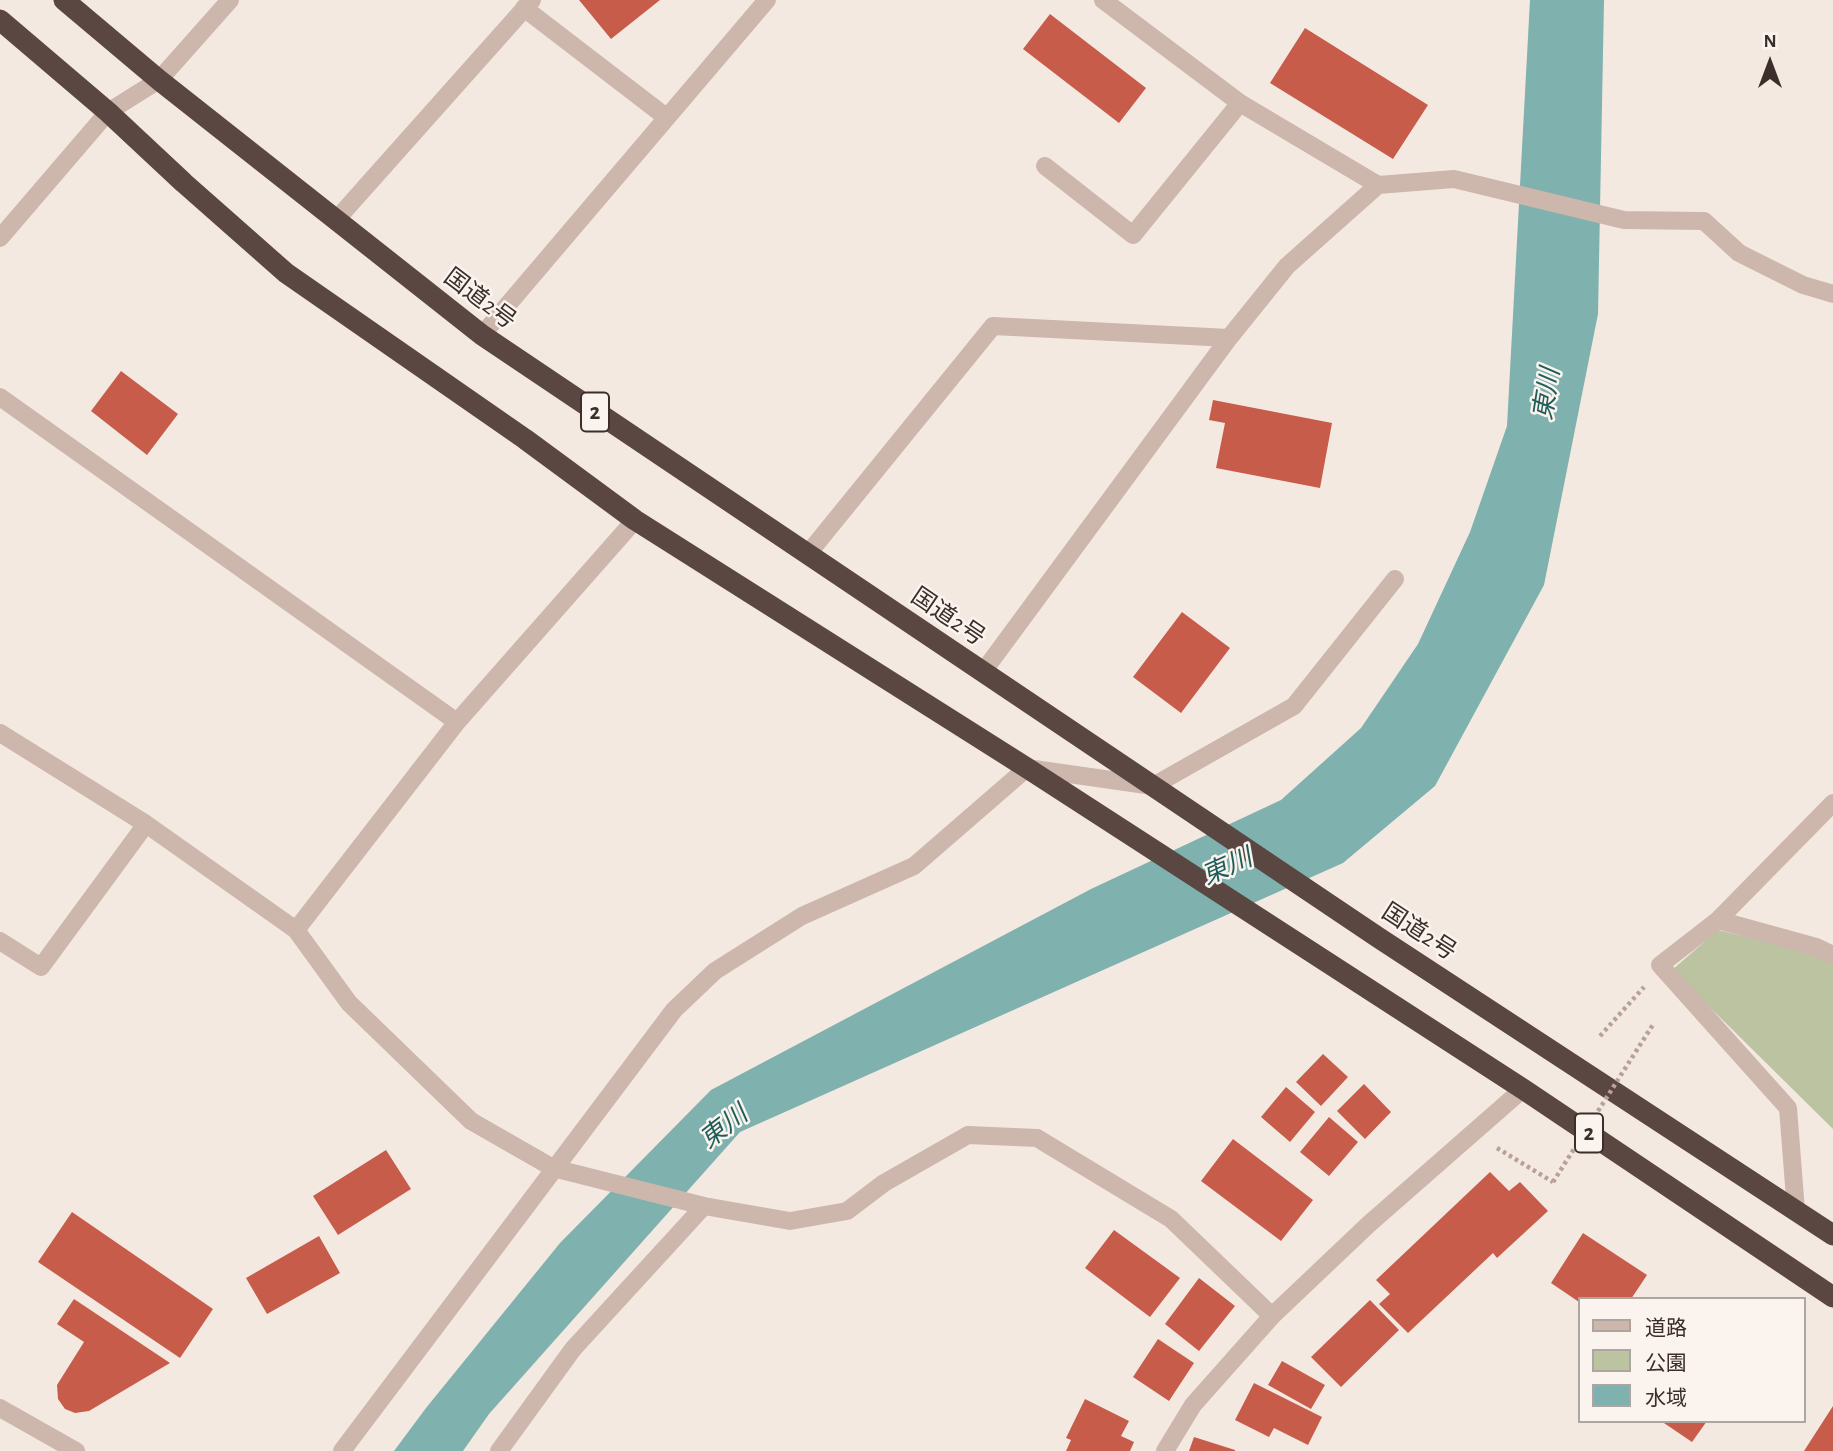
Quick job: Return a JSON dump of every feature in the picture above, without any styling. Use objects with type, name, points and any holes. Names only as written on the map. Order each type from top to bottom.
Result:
[{"type":"highway","name":"国道2号","points":[[64,0],[159,80],[482,335],[1379,938],[1833,1236]]},
{"type":"highway","name":"2","points":[[0,20],[108,112],[286,273],[525,439],[635,520],[1027,768],[1523,1089],[1833,1297]]},
{"type":"street","points":[[0,238],[108,112],[159,80],[230,0]]},
{"type":"street","points":[[482,335],[767,0]]},
{"type":"street","points":[[1103,0],[1240,103],[1378,185],[1454,179],[1624,220],[1704,221],[1739,253],[1803,285],[1833,294]]},
{"type":"street","points":[[336,220],[528,4],[666,117]]},
{"type":"street","points":[[1045,166],[1133,235],[1240,103]]},
{"type":"street","points":[[983,672],[1229,338],[1287,266],[1378,185]]},
{"type":"street","points":[[807,555],[993,326],[1229,338]]},
{"type":"street","points":[[0,397],[457,722]]},
{"type":"street","points":[[296,930],[457,722],[635,520]]},
{"type":"street","points":[[342,1451],[674,1010],[715,971],[802,916],[914,866],[1027,768],[1153,786],[1294,706],[1395,579]]},
{"type":"street","points":[[0,733],[146,824],[296,930],[349,1003],[471,1121],[553,1168],[704,1206],[790,1222],[847,1211],[884,1183],[968,1135],[1037,1138],[1171,1219],[1272,1316]]},
{"type":"street","points":[[1796,1211],[1788,1108],[1660,965],[1718,920],[1833,803]]},
{"type":"street","points":[[0,941],[41,967],[146,824]]},
{"type":"street","points":[[1718,920],[1816,947],[1833,955]]},
{"type":"street","points":[[1165,1451],[1193,1405],[1272,1316],[1379,1216],[1523,1089]]},
{"type":"street","points":[[499,1451],[573,1349],[704,1206]]},
{"type":"street","points":[[0,1408],[76,1451]]},
{"type":"path","points":[[1600,1036],[1644,986]]},
{"type":"path","points":[[1497,1148],[1553,1182],[1654,1023]]},
{"type":"green space","points":[[1718,930],[1809,952],[1833,962],[1833,1129],[1672,970]]},
{"type":"water","name":"東川","points":[[1530,0],[1604,0],[1598,314],[1544,585],[1435,786],[1343,863],[740,1132],[489,1414],[463,1451],[394,1451],[560,1243],[711,1090],[1091,889],[1281,800],[1361,728],[1418,644],[1470,532],[1507,426]]},
{"type":"building","points":[[579,0],[660,0],[611,39]]},
{"type":"building","points":[[1050,14],[1146,88],[1119,123],[1023,49]]},
{"type":"building","points":[[1305,28],[1428,105],[1393,159],[1270,83]]},
{"type":"building","points":[[121,371],[178,414],[147,455],[91,411]]},
{"type":"building","points":[[1213,400],[1332,423],[1320,488],[1216,468],[1225,423],[1209,420]]},
{"type":"building","points":[[1182,612],[1230,648],[1181,713],[1133,677]]},
{"type":"building","points":[[1323,1054],[1348,1077],[1321,1106],[1296,1082]]},
{"type":"building","points":[[1364,1084],[1391,1112],[1365,1139],[1337,1111]]},
{"type":"building","points":[[1286,1087],[1315,1112],[1290,1142],[1261,1117]]},
{"type":"building","points":[[1329,1117],[1358,1142],[1329,1176],[1300,1152]]},
{"type":"building","points":[[1233,1139],[1313,1200],[1281,1241],[1201,1181]]},
{"type":"building","points":[[386,1150],[411,1189],[338,1235],[313,1196]]},
{"type":"building","points":[[1490,1172],[1509,1191],[1520,1182],[1548,1211],[1497,1258],[1493,1253],[1408,1333],[1379,1304],[1390,1294],[1376,1280]]},
{"type":"building","points":[[72,1212],[213,1309],[180,1358],[38,1262]]},
{"type":"building","points":[[1114,1230],[1180,1278],[1150,1317],[1085,1268]]},
{"type":"building","points":[[1583,1233],[1647,1275],[1632,1297],[1577,1297],[1577,1301],[1551,1283]]},
{"type":"building","points":[[319,1236],[340,1273],[267,1314],[246,1278]]},
{"type":"building","points":[[1199,1278],[1235,1306],[1199,1351],[1165,1324]]},
{"type":"building","points":[[74,1299],[170,1363],[89,1411],[75,1413],[65,1409],[58,1399],[57,1385],[84,1342],[57,1324]]},
{"type":"building","points":[[1370,1300],[1399,1330],[1341,1387],[1311,1357]]},
{"type":"building","points":[[1158,1339],[1194,1363],[1169,1401],[1133,1377]]},
{"type":"building","points":[[1282,1361],[1325,1385],[1311,1409],[1268,1385]]},
{"type":"building","points":[[1254,1383],[1322,1417],[1308,1445],[1274,1428],[1269,1437],[1235,1420]]},
{"type":"building","points":[[1085,1399],[1129,1421],[1121,1436],[1134,1442],[1130,1451],[1066,1451],[1071,1440],[1066,1438]]},
{"type":"building","points":[[1833,1406],[1833,1451],[1804,1451]]},
{"type":"building","points":[[1664,1423],[1706,1423],[1692,1442]]},
{"type":"building","points":[[1194,1437],[1235,1450],[1235,1451],[1189,1451]]}]
